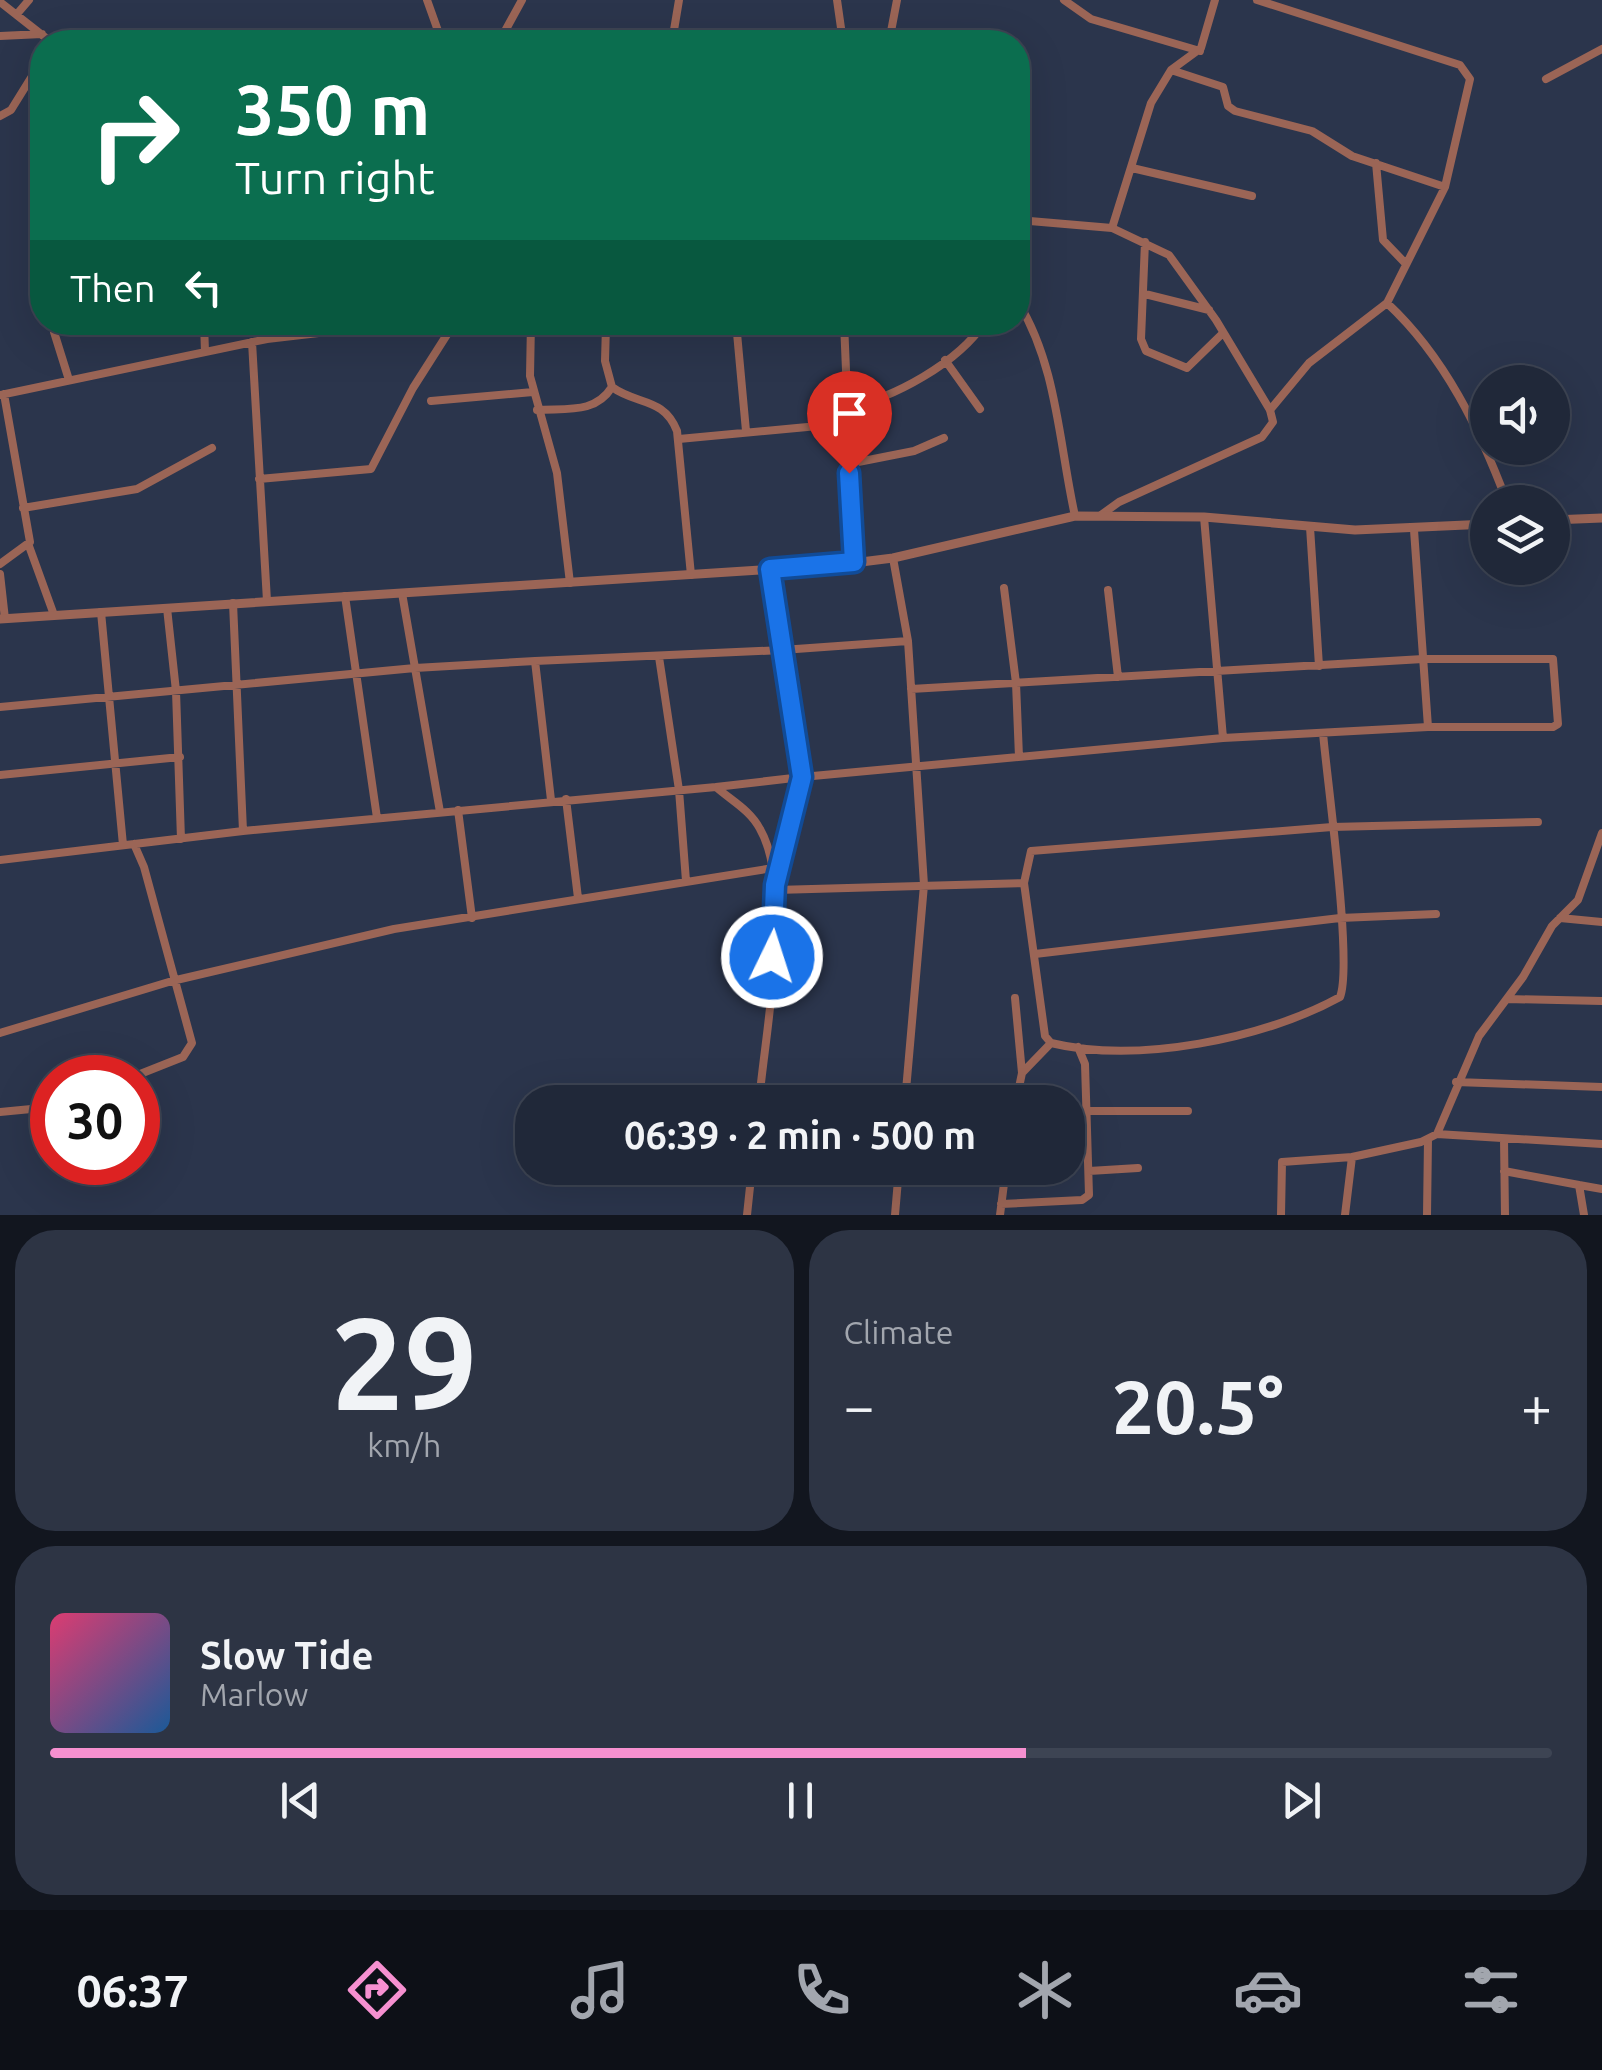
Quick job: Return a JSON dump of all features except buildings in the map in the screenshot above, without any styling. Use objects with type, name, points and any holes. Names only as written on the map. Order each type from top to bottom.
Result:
[{"type":"street","points":[[18,14],[29,0]]},
{"type":"street","points":[[427,0],[438,30]]},
{"type":"street","points":[[506,30],[522,0]]},
{"type":"street","points":[[674,30],[679,0]]},
{"type":"street","points":[[837,0],[842,30]]},
{"type":"street","points":[[891,30],[897,0]]},
{"type":"street","points":[[1064,0],[1092,19],[1200,51]]},
{"type":"street","points":[[1112,228],[1150,103],[1172,70],[1200,51],[1216,0]]},
{"type":"street","points":[[1257,0],[1466,68],[1470,79],[1445,187],[1387,304],[1309,363],[1270,410]]},
{"type":"street","points":[[0,2],[37,30]]},
{"type":"street","points":[[0,36],[30,35]]},
{"type":"street","points":[[1546,80],[1602,48]]},
{"type":"street","points":[[1172,70],[1224,87],[1228,106],[1235,112],[1312,131],[1344,152],[1445,187]]},
{"type":"street","points":[[0,116],[11,110],[30,79]]},
{"type":"street","points":[[1376,164],[1382,240],[1406,264]]},
{"type":"street","points":[[1132,168],[1252,196]]},
{"type":"street","points":[[1030,221],[1112,228],[1169,255],[1224,333],[1270,410],[1271,428],[1262,437],[1119,502],[1102,515]]},
{"type":"street","points":[[1145,242],[1142,346],[1178,368],[1189,368],[1224,333]]},
{"type":"street","points":[[1146,294],[1209,310]]},
{"type":"street","points":[[1387,304],[1411,329],[1461,398],[1499,485]]},
{"type":"street","points":[[1030,323],[1046,366],[1075,516]]},
{"type":"street","points":[[55,335],[69,380]]},
{"type":"street","points":[[204,335],[205,352]]},
{"type":"street","points":[[266,335],[267,339]]},
{"type":"street","points":[[54,615],[29,546],[2,394],[285,335]]},
{"type":"street","points":[[259,479],[371,469],[413,388],[447,335]]},
{"type":"street","points":[[531,335],[533,392],[557,473],[570,582]]},
{"type":"street","points":[[537,410],[590,407],[602,402],[612,387],[606,335]]},
{"type":"street","points":[[737,335],[746,431]]},
{"type":"street","points":[[841,335],[854,562]]},
{"type":"street","points":[[846,408],[872,402],[945,360],[976,335]]},
{"type":"street","points":[[252,342],[266,601]]},
{"type":"street","points":[[945,360],[980,409]]},
{"type":"street","points":[[612,387],[670,414],[678,439],[691,575]]},
{"type":"street","points":[[431,401],[533,392]]},
{"type":"street","points":[[678,439],[822,427],[848,448]]},
{"type":"street","points":[[848,464],[902,454],[944,438]]},
{"type":"street","points":[[23,508],[137,489],[212,448]]},
{"type":"street","points":[[0,574],[3,619],[854,562],[893,558],[1075,516],[1204,518],[1414,530],[1470,525]]},
{"type":"street","points":[[1204,518],[1222,738]]},
{"type":"street","points":[[1570,519],[1602,518]]},
{"type":"street","points":[[1310,527],[1320,666]]},
{"type":"street","points":[[1414,530],[1428,726]]},
{"type":"street","points":[[0,564],[29,546]]},
{"type":"street","points":[[893,558],[908,640],[924,884],[906,1085]]},
{"type":"street","points":[[760,1085],[776,887],[802,777],[770,569]]},
{"type":"street","points":[[1004,588],[1016,683],[1019,757]]},
{"type":"street","points":[[1108,590],[1118,677]]},
{"type":"street","points":[[402,593],[440,812]]},
{"type":"street","points":[[345,596],[377,818]]},
{"type":"street","points":[[234,604],[244,831]]},
{"type":"street","points":[[167,608],[180,757],[180,838]]},
{"type":"street","points":[[101,612],[123,846]]},
{"type":"street","points":[[0,708],[415,668],[659,658],[908,640]]},
{"type":"street","points":[[659,658],[680,790],[686,880]]},
{"type":"street","points":[[0,860],[566,798],[1222,738],[1428,726],[1554,728],[1558,724],[1554,659],[1424,659],[911,690]]},
{"type":"street","points":[[535,661],[552,800]]},
{"type":"street","points":[[1323,734],[1332,826],[1340,918],[1343,988],[1336,999],[1221,1042],[1078,1047],[1051,1043],[1046,1036],[1024,883],[1026,859],[1038,849],[1241,837],[1332,826],[1538,822]]},
{"type":"street","points":[[0,774],[180,757]]},
{"type":"street","points":[[716,787],[758,826],[776,887]]},
{"type":"street","points":[[566,798],[578,898]]},
{"type":"street","points":[[458,810],[472,918]]},
{"type":"street","points":[[1438,1134],[1456,1082],[1479,1036],[1560,918],[1578,900],[1601,836]]},
{"type":"street","points":[[134,844],[144,867],[192,1043],[190,1052],[160,1065]]},
{"type":"street","points":[[0,1033],[172,981],[394,929],[773,868]]},
{"type":"street","points":[[776,887],[1024,883]]},
{"type":"street","points":[[1036,954],[1340,918],[1436,914]]},
{"type":"street","points":[[1560,918],[1602,922]]},
{"type":"street","points":[[1015,998],[1022,1073],[1020,1085]]},
{"type":"street","points":[[1507,999],[1602,1000]]},
{"type":"street","points":[[1022,1073],[1051,1043]]},
{"type":"street","points":[[1001,1204],[1086,1199],[1087,1112],[1084,1056],[1078,1047]]},
{"type":"street","points":[[1456,1082],[1602,1088]]},
{"type":"street","points":[[0,1112],[30,1109]]},
{"type":"street","points":[[1087,1112],[1188,1111]]},
{"type":"street","points":[[1281,1215],[1282,1162],[1352,1157],[1438,1134],[1602,1144]]},
{"type":"street","points":[[1427,1215],[1428,1139]]},
{"type":"street","points":[[1504,1139],[1505,1215]]},
{"type":"street","points":[[1345,1215],[1352,1157]]},
{"type":"street","points":[[1089,1171],[1138,1168]]},
{"type":"street","points":[[1504,1171],[1602,1190]]},
{"type":"street","points":[[746,1215],[750,1185]]},
{"type":"street","points":[[895,1215],[898,1185]]},
{"type":"street","points":[[1000,1215],[1004,1185]]},
{"type":"street","points":[[1579,1185],[1584,1215]]},
{"type":"route","points":[[772,957],[775,885],[802,777],[770,569],[854,562],[849,473]]}]
